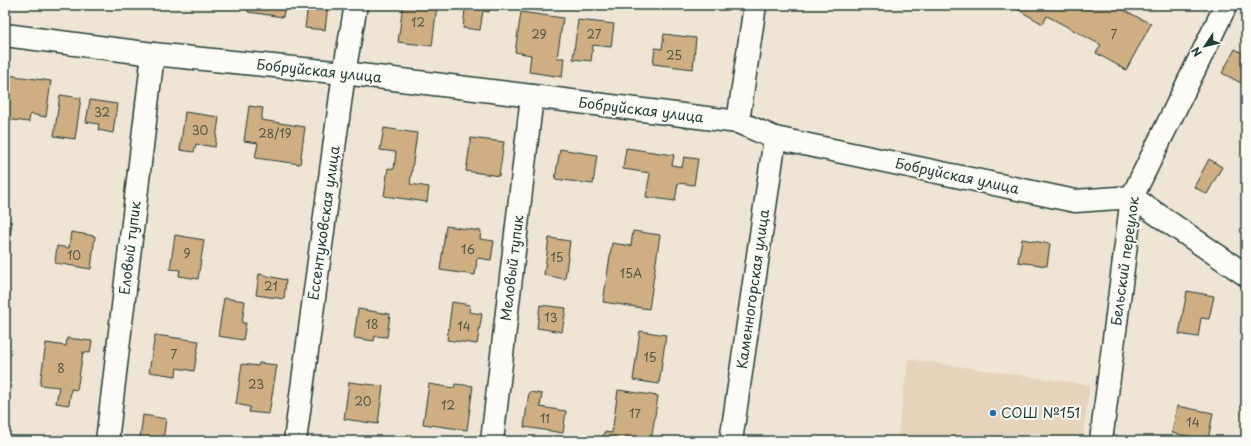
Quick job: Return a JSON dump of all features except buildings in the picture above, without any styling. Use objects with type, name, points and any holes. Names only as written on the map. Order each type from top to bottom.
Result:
[{"type":"street","name":"Ессентуковская улица","points":[[295,441],[344,73],[356,5]]},
{"type":"street","points":[[738,122],[755,5]]},
{"type":"street","name":"Бельский переулок","points":[[1102,441],[1132,198],[1226,5]]},
{"type":"street","name":"Бобруйская улица","points":[[5,35],[153,54],[344,73],[738,122],[775,138],[1075,201],[1132,198]]},
{"type":"street","name":"Еловый тупик","points":[[107,441],[153,54]]},
{"type":"street","name":"Меловый тупик","points":[[492,441],[532,96]]},
{"type":"street","name":"Каменногорская улица","points":[[731,441],[775,138]]},
{"type":"street","points":[[1132,198],[1246,275]]},
{"type":"shaded area","name":"СОШ №151","points":[[908,359],[1090,385],[1082,441],[897,441]]},
{"type":"place","name":"СОШ №151","points":[[993,413]]}]
